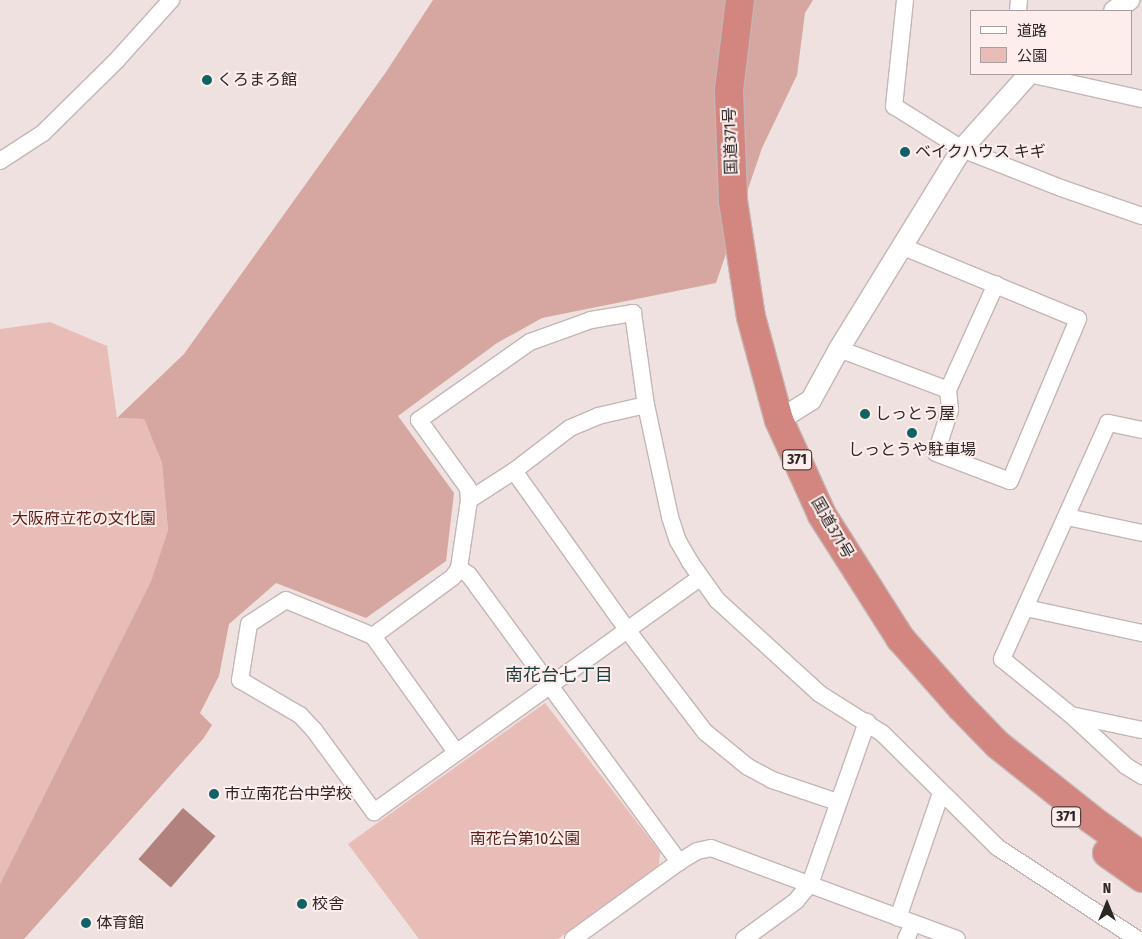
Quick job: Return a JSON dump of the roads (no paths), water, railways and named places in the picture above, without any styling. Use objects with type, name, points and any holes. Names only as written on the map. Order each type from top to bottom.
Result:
[{"type":"highway","name":"国道371号","points":[[740,0],[729,90],[733,201],[751,317],[779,420],[822,515],[900,638],[998,745],[1091,819],[1142,856]]},
{"type":"highway","name":"371","points":[[998,745],[1051,805],[1107,853],[1142,878]]},
{"type":"highway","name":"371","points":[[1091,819],[1142,844]]},
{"type":"street","points":[[0,161],[43,133],[117,60],[171,0]]},
{"type":"street","points":[[905,0],[894,106],[962,149],[1061,188],[1142,216]]},
{"type":"street","points":[[1115,10],[1129,0]]},
{"type":"street","points":[[779,420],[811,400],[839,349],[962,149],[1023,77],[1142,99]]},
{"type":"street","points":[[903,247],[996,284],[1078,319],[1010,481],[936,453],[950,410],[948,390],[996,284]]},
{"type":"street","points":[[373,636],[453,577],[459,568],[468,488],[419,420],[530,342],[591,320],[633,313],[646,406],[670,517],[678,541],[700,578],[717,600],[820,694],[882,733],[941,794],[998,847],[1137,939]]},
{"type":"street","points":[[839,349],[948,390]]},
{"type":"street","points":[[468,500],[514,471],[570,428],[583,421],[646,406]]},
{"type":"street","points":[[1142,430],[1108,423],[1002,659],[1071,715],[1126,766],[1142,776]]},
{"type":"street","points":[[514,471],[628,631],[705,732],[748,767],[772,780],[837,802]]},
{"type":"street","points":[[1067,517],[1142,533]]},
{"type":"street","points":[[459,568],[469,575],[551,684],[679,862]]},
{"type":"street","points":[[456,752],[373,636],[286,600],[249,624],[240,680],[300,715],[314,730],[374,812],[700,578]]},
{"type":"street","points":[[1026,608],[1142,633]]},
{"type":"street","points":[[1071,715],[1142,730]]},
{"type":"street","points":[[744,939],[796,900],[810,884],[837,802],[867,722]]},
{"type":"street","points":[[906,939],[941,794]]},
{"type":"street","points":[[573,939],[679,862],[698,851],[711,848],[810,884],[909,927],[957,939]]},
{"type":"place","name":"くろまろ館","points":[[207,80]]},
{"type":"place","name":"ベイクハウス キギ","points":[[905,152]]},
{"type":"place","name":"しっとう屋","points":[[865,414]]},
{"type":"place","name":"しっとうや駐車場","points":[[912,433]]},
{"type":"place","name":"市立南花台中学校","points":[[214,794]]},
{"type":"place","name":"校舎","points":[[302,904]]},
{"type":"place","name":"体育館","points":[[86,923]]},
{"type":"district","name":"南花台七丁目","points":[[559,675]]},
{"type":"park label","name":"大阪府立花の文化園","points":[[84,519]]},
{"type":"park label","name":"南花台第10公園","points":[[525,839]]}]
